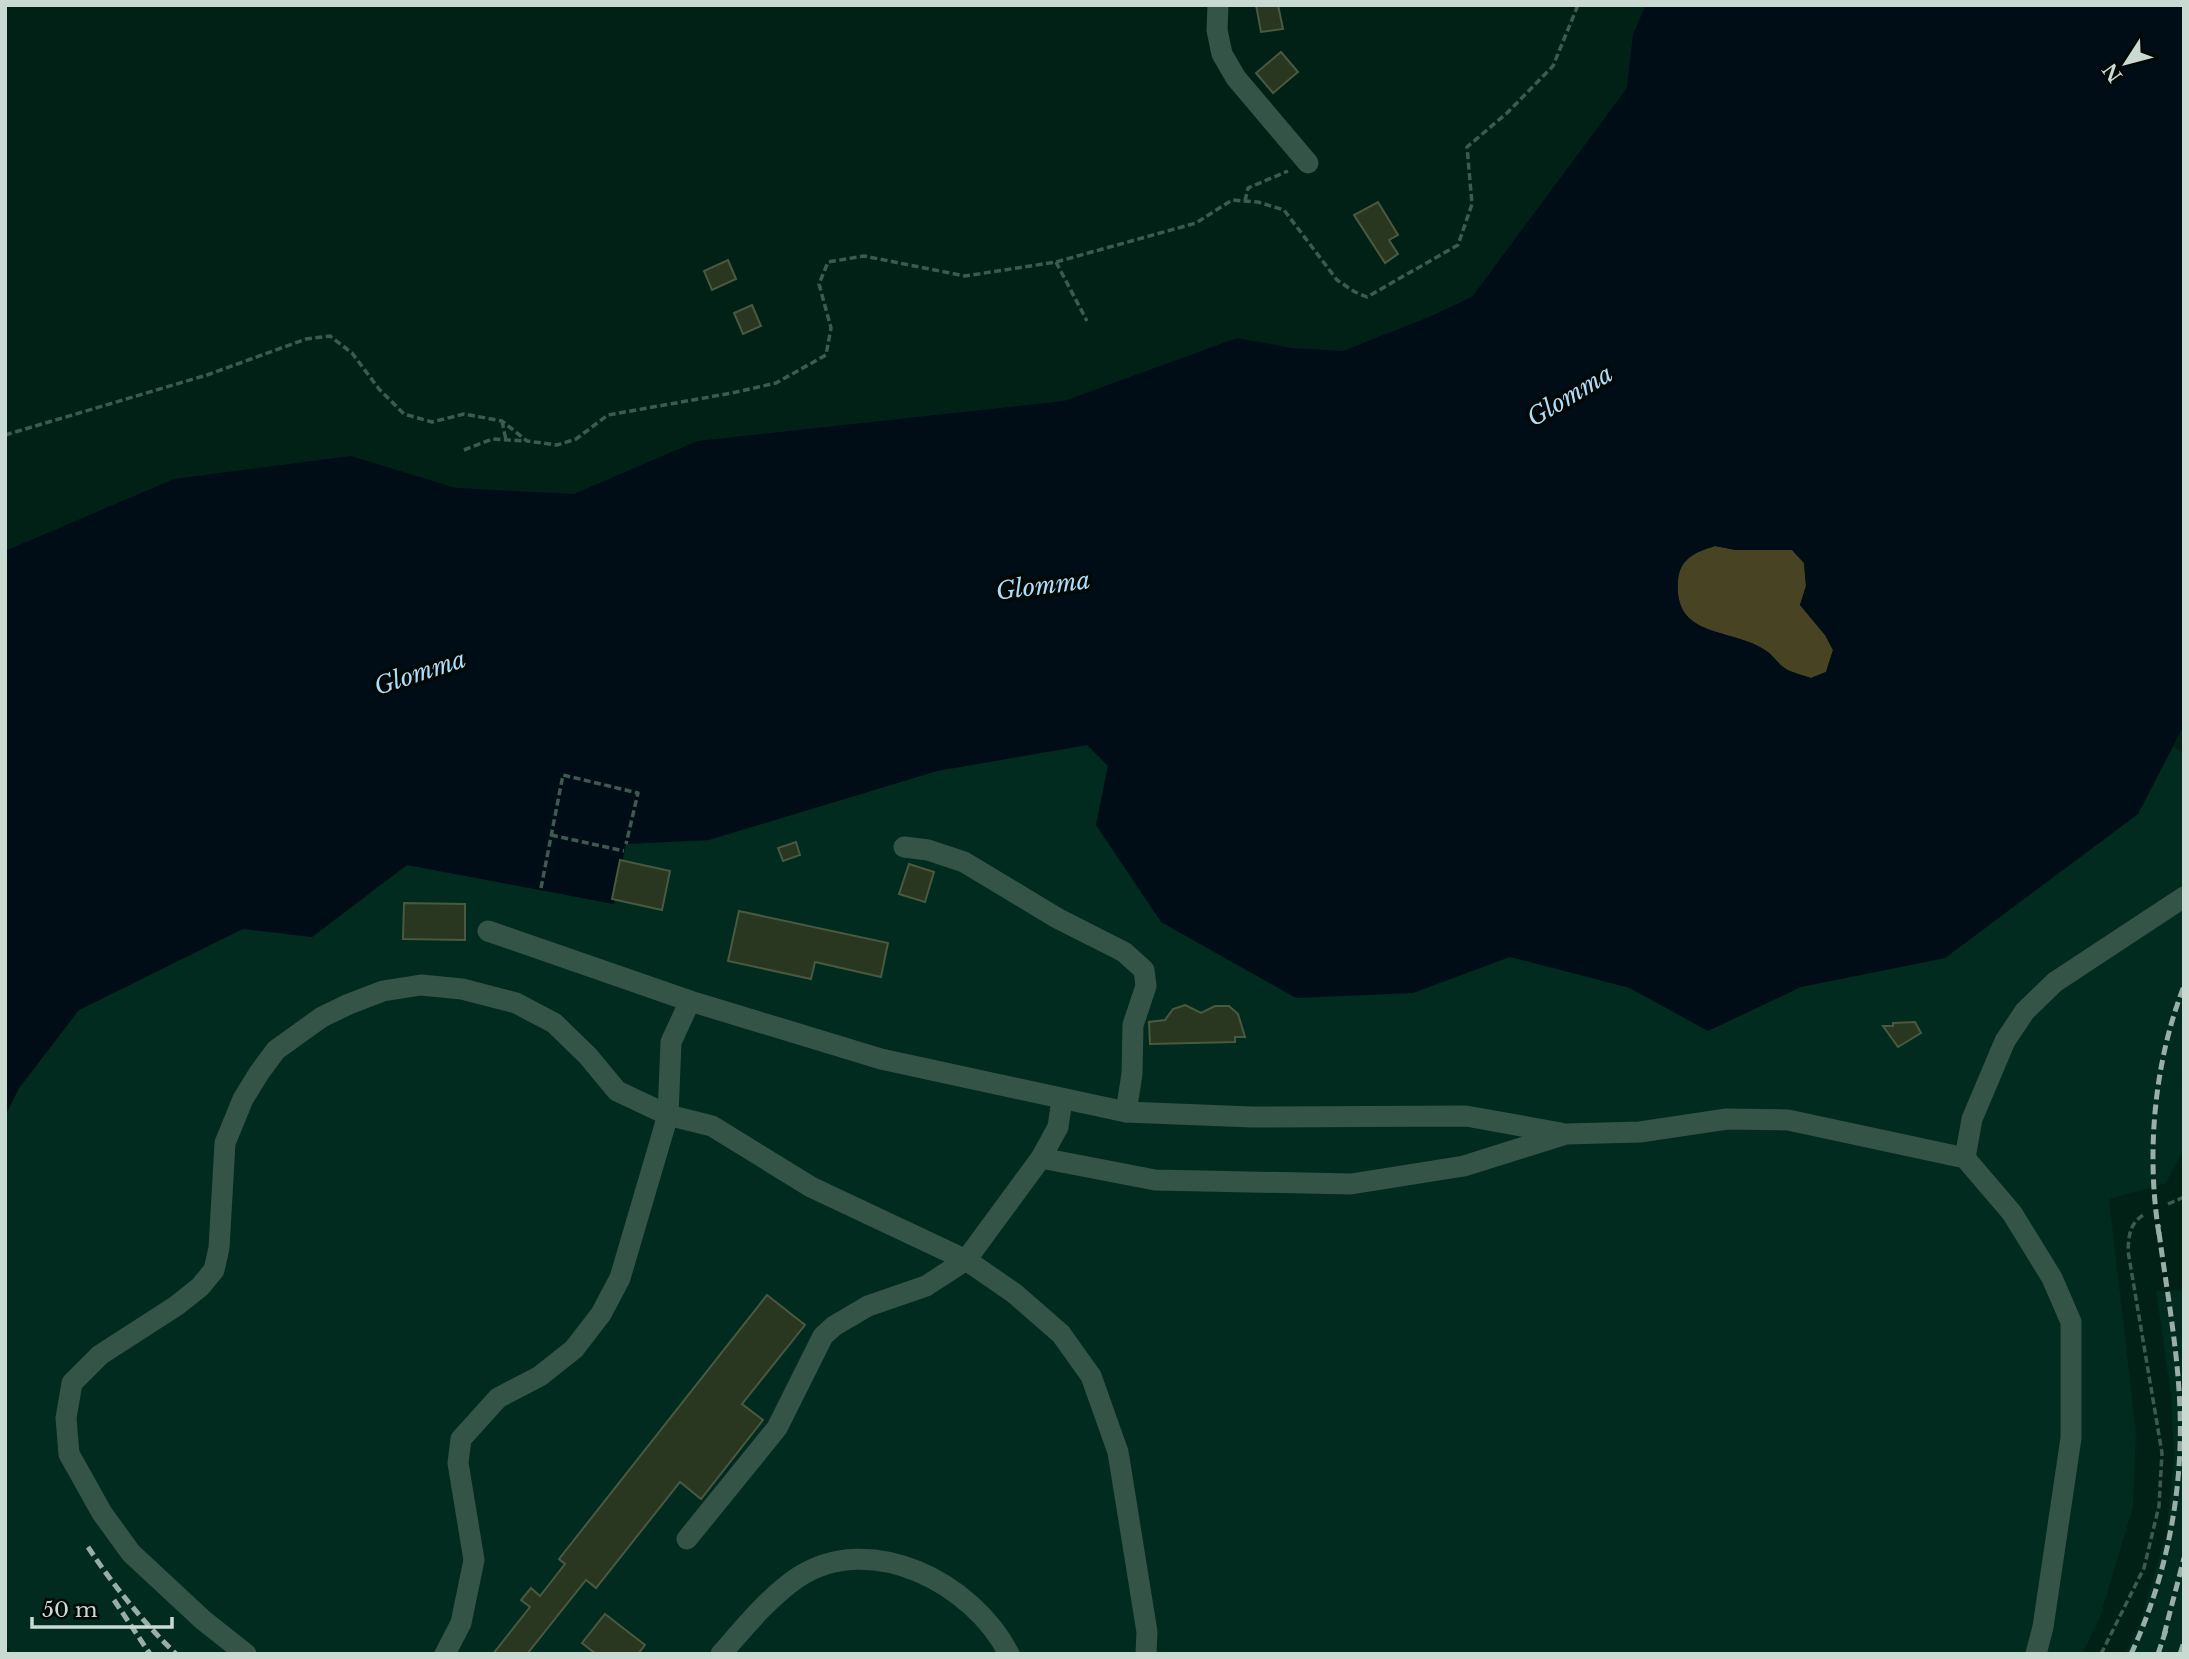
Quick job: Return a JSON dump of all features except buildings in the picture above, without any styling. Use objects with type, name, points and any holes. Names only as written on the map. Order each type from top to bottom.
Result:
[{"type":"street","points":[[1218,5],[1217,30],[1222,54],[1236,78],[1308,163]]},
{"type":"street","points":[[904,847],[928,850],[964,862],[1057,918],[1124,952],[1144,970],[1146,986],[1133,1025],[1132,1074],[1126,1112]]},
{"type":"street","points":[[1965,1158],[1977,1108],[2005,1041],[2025,1011],[2055,982],[2184,897]]},
{"type":"street","points":[[488,931],[690,1001],[881,1059],[1126,1112],[1252,1117],[1466,1116],[1566,1134],[1640,1132],[1727,1119],[1788,1120],[1965,1158],[2012,1213],[2052,1278],[2071,1322],[2071,1438],[2043,1627],[2036,1654]]},
{"type":"street","points":[[246,1654],[203,1620],[131,1553],[102,1513],[69,1454],[66,1418],[72,1383],[100,1355],[176,1306],[200,1287],[214,1270],[219,1248],[225,1143],[243,1099],[276,1050],[323,1017],[383,991],[421,985],[462,989],[516,1003],[554,1023],[588,1056],[617,1091],[668,1115],[712,1126],[811,1187],[966,1259],[1014,1293],[1061,1334],[1091,1376],[1118,1452],[1147,1632],[1146,1654]]},
{"type":"street","points":[[444,1654],[461,1623],[474,1560],[458,1463],[461,1439],[498,1398],[540,1376],[574,1349],[601,1314],[620,1278],[668,1115],[671,1042],[690,1001]]},
{"type":"street","points":[[687,1539],[777,1428],[823,1336],[834,1326],[868,1306],[926,1286],[966,1259],[1041,1157],[1058,1127],[1062,1100]]},
{"type":"street","points":[[1041,1157],[1155,1180],[1351,1184],[1464,1166],[1566,1134]]},
{"type":"street","points":[[721,1654],[772,1600],[797,1578],[829,1563],[856,1560],[903,1566],[932,1576],[969,1603],[989,1624],[1009,1654]]},
{"type":"path","points":[[464,450],[492,439],[557,445],[576,439],[608,415],[776,383],[826,355],[831,328],[820,284],[828,262],[864,256],[965,276],[1056,262],[1196,223],[1232,200],[1284,210],[1337,280],[1367,297],[1458,245],[1472,204],[1467,147],[1507,113],[1553,66],[1578,5]]},
{"type":"path","points":[[1245,201],[1248,188],[1308,163]]},
{"type":"path","points":[[1056,262],[1087,321]]},
{"type":"path","points":[[5,433],[206,375],[306,339],[330,336],[352,353],[379,389],[404,414],[432,422],[464,414],[502,421],[527,441]]},
{"type":"path","points":[[502,421],[506,440]]},
{"type":"path","points":[[541,888],[563,775],[638,793],[626,844]]},
{"type":"path","points":[[551,835],[624,850]]},
{"type":"path","points":[[2168,1204],[2184,1196]]},
{"type":"path","points":[[2101,1654],[2144,1567],[2159,1506],[2162,1453],[2128,1251],[2129,1234],[2134,1221],[2143,1215]]},
{"type":"shaded area","points":[[1715,546],[1736,550],[1792,550],[1804,563],[1806,586],[1800,605],[1825,635],[1833,650],[1826,672],[1811,678],[1792,672],[1765,650],[1706,628],[1685,613],[1679,599],[1679,572],[1690,557]]},
{"type":"shaded area","points":[[1088,745],[1108,765],[1096,825],[1413,993],[1510,956],[1630,988],[1708,1031],[1800,987],[1945,958],[2138,814],[2173,747],[2184,754],[2184,1142],[2182,1152],[2166,1183],[2109,1199],[2136,1432],[2133,1507],[2100,1617],[2082,1654],[11,1654],[5,1642],[5,1116],[19,1088],[79,1010],[243,928],[312,937],[407,864],[613,904],[626,844],[709,840],[937,771]]},
{"type":"shaded area","points":[[2184,1290],[2184,1654],[2125,1654],[2140,1623],[2166,1534],[2174,1458],[2171,1395],[2156,1291]]},
{"type":"water","name":"Glomma","points":[[1646,5],[2184,5],[2184,725],[2138,814],[1945,958],[1801,987],[1708,1031],[1630,988],[1510,957],[1413,993],[1296,998],[1161,922],[1096,825],[1108,766],[1087,745],[937,771],[709,840],[626,844],[614,904],[407,865],[312,937],[243,929],[79,1010],[19,1088],[5,1116],[5,551],[174,479],[351,456],[456,488],[574,494],[697,441],[1064,401],[1237,338],[1292,348],[1343,351],[1472,297],[1627,88],[1633,34]],"holes":[[[1715,546],[1736,550],[1792,550],[1804,563],[1806,586],[1800,605],[1825,635],[1833,650],[1826,672],[1811,678],[1792,672],[1765,650],[1706,628],[1685,613],[1679,599],[1678,580],[1679,572],[1686,561]]]},
{"type":"railway","points":[[2159,1234],[2153,1172],[2155,1108],[2166,1046],[2184,986]]},
{"type":"railway","points":[[2131,1654],[2163,1566],[2179,1473],[2179,1387],[2158,1225]]},
{"type":"railway","points":[[88,1547],[129,1603],[176,1654]]},
{"type":"railway","points":[[2164,1635],[2184,1558]]},
{"type":"railway","points":[[114,1600],[150,1654]]},
{"type":"railway","points":[[2158,1654],[2167,1627]]},
{"type":"railway","points":[[2180,1654],[2184,1642]]}]
